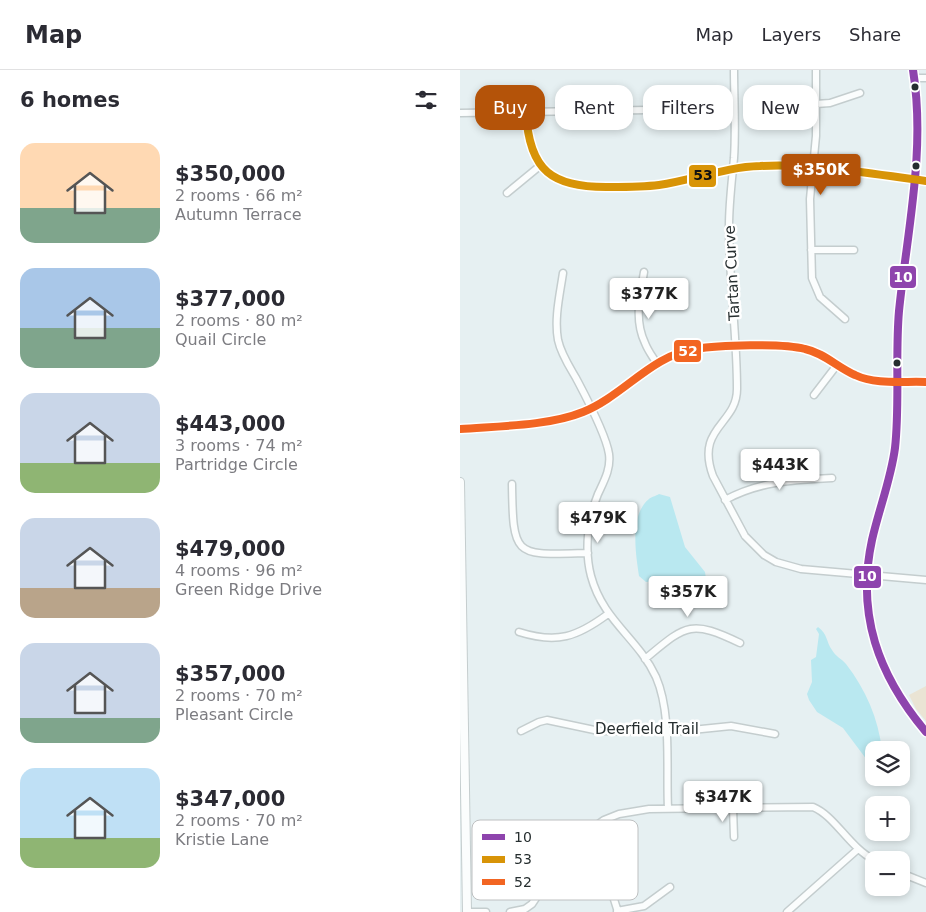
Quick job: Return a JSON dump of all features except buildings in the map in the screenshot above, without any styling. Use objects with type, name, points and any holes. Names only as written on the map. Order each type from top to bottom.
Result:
[{"type":"main road","points":[[460,482],[467,912]]},
{"type":"street","name":"Tartan Curve","points":[[734,70],[729,225],[730,294],[736,325],[737,398],[734,406],[713,434],[708,454],[712,476],[745,536],[764,555],[776,562],[802,569],[926,580]]},
{"type":"street","points":[[816,70],[816,85]]},
{"type":"street","points":[[913,70],[917,127],[915,180],[899,314],[895,450],[872,538],[867,574],[868,608],[877,653],[897,694],[926,732]]},
{"type":"street","points":[[914,78],[926,78]]},
{"type":"street","points":[[818,104],[830,103],[860,93]]},
{"type":"street","points":[[545,112],[643,110]]},
{"type":"street","points":[[460,113],[475,113]]},
{"type":"street","points":[[527,130],[528,140],[541,165],[557,179],[568,184],[592,188],[661,185],[761,166],[814,168],[926,181]]},
{"type":"street","points":[[815,130],[814,168],[810,199],[812,278],[815,288],[828,306],[845,319]]},
{"type":"street","points":[[507,193],[541,165]]},
{"type":"street","points":[[811,250],[854,250]]},
{"type":"street","points":[[563,272],[557,317],[558,341],[606,445],[610,462],[606,479],[593,510],[588,553],[597,594],[608,614],[645,659],[660,689],[664,702],[668,808]]},
{"type":"street","points":[[644,272],[639,298],[639,322],[645,344],[657,364]]},
{"type":"street","points":[[460,429],[496,428],[549,420],[590,408],[608,400],[657,364],[694,349],[736,347],[804,348],[826,357],[836,365],[857,376],[869,380],[926,382]]},
{"type":"street","points":[[814,395],[836,365]]},
{"type":"street","points":[[725,500],[741,491],[772,482],[832,478]]},
{"type":"street","points":[[512,484],[514,534],[522,547],[535,554],[588,553]]},
{"type":"street","points":[[519,632],[543,638],[569,636],[582,632],[608,614]]},
{"type":"street","points":[[645,659],[678,633],[696,628],[715,631],[740,643]]},
{"type":"street","name":"Deerfield Trail","points":[[521,731],[546,720],[598,731],[666,732],[731,726],[775,734]]},
{"type":"street","points":[[604,820],[634,810],[812,807],[824,814],[857,850],[865,855]]},
{"type":"street","points":[[733,808],[734,838]]},
{"type":"street","points":[[787,912],[857,850]]},
{"type":"street","points":[[910,877],[926,884]]},
{"type":"street","points":[[614,900],[618,912],[644,906],[670,888]]},
{"type":"street","points":[[510,912],[525,909],[535,900]]},
{"type":"street","points":[[467,912],[486,912]]},
{"type":"shaded area","points":[[926,686],[926,721],[916,709],[909,695]]},
{"type":"water","points":[[659,494],[670,497],[685,547],[705,572],[706,579],[700,585],[674,578],[646,582],[639,576],[636,557],[636,525],[643,506],[649,499]]},
{"type":"water","points":[[818,627],[824,632],[833,652],[853,674],[870,705],[878,727],[880,741],[865,741],[865,757],[843,728],[817,712],[809,700],[807,694],[812,682],[811,660],[816,657],[819,634],[816,629]]},
{"type":"transit line","name":"10","points":[[913,70],[917,130],[916,161],[899,311],[895,448],[891,471],[872,540],[867,593],[869,618],[884,666],[895,688],[926,732]]},
{"type":"transit line","name":"53","points":[[528,130],[532,149],[547,172],[573,184],[610,187],[653,186],[747,167],[781,165],[843,170],[926,181]]},
{"type":"transit line","name":"52","points":[[460,429],[523,425],[569,417],[598,405],[665,359],[695,349],[750,345],[795,347],[812,351],[848,372],[863,378],[890,382],[926,382]]}]
